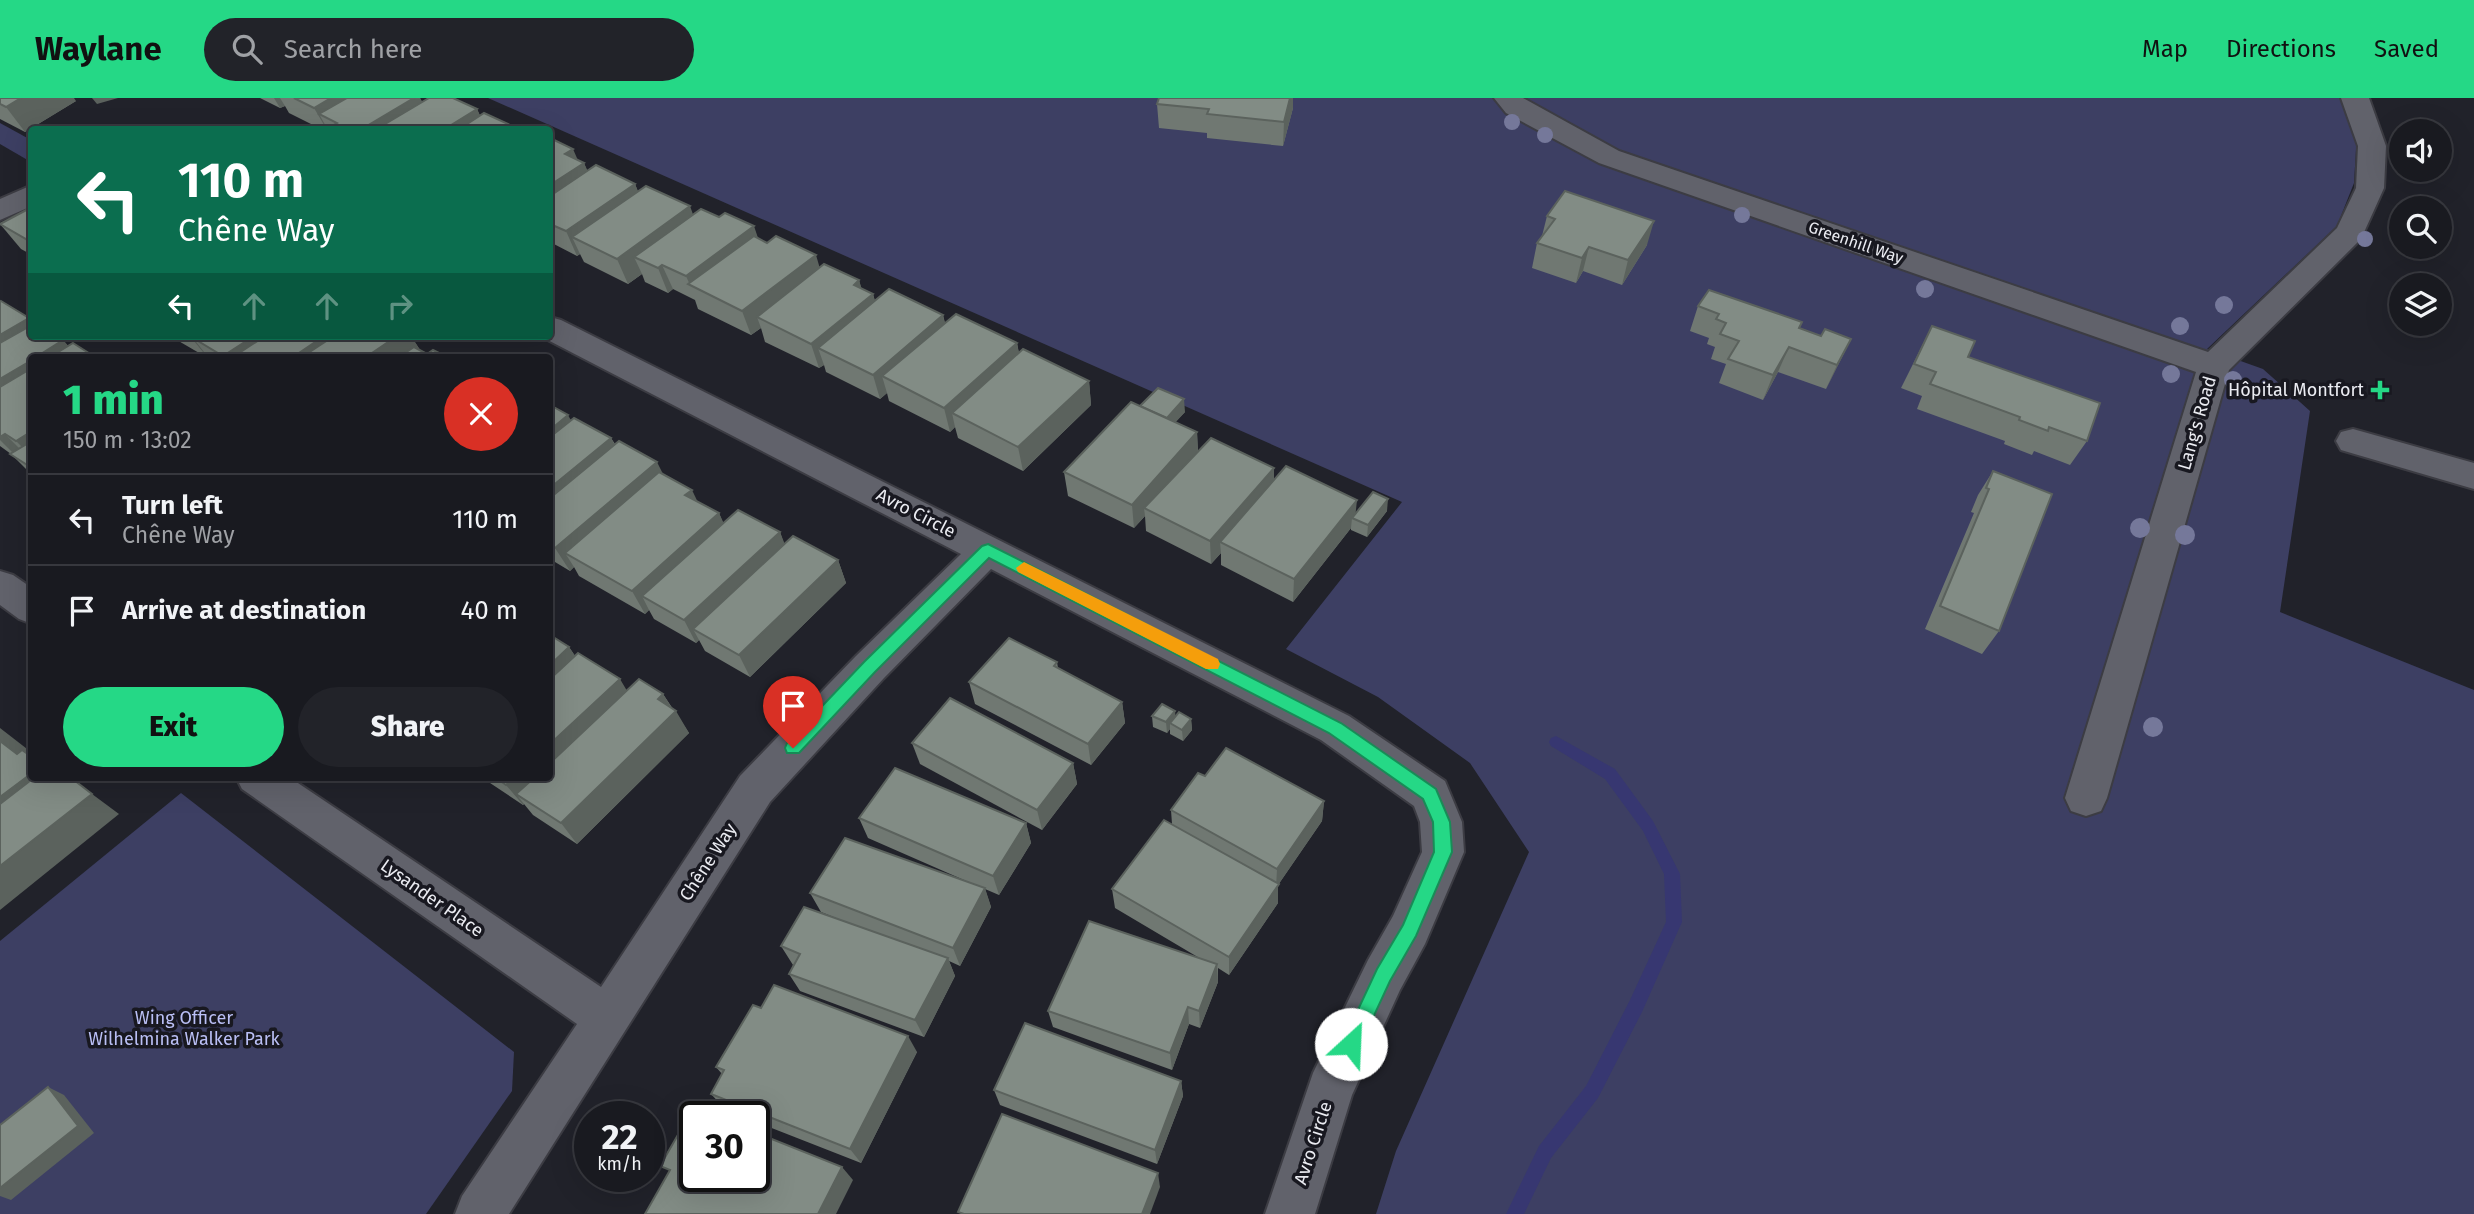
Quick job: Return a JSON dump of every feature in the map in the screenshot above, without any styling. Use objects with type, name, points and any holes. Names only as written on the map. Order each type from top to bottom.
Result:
[{"type":"street","name":"Greenhill Way","points":[[1508,98],[1516,107],[1609,157],[2214,366]]},
{"type":"street","name":"Lang's Road","points":[[2086,798],[2214,366],[2350,232],[2370,188],[2372,146],[2355,98]]},
{"type":"street","points":[[0,211],[28,196]]},
{"type":"street","name":"Avro Circle","points":[[553,330],[1335,728],[1430,794],[1441,822],[1443,852],[1409,930],[1384,975],[1330,1090],[1290,1214]]},
{"type":"street","points":[[2353,441],[2474,476]]},
{"type":"street","name":"Chêne Way","points":[[480,1214],[755,789],[870,667],[988,550]]},
{"type":"street","points":[[0,585],[28,607]]},
{"type":"street","name":"Lysander Place","points":[[262,781],[608,1019]]},
{"type":"green space","points":[[488,98],[2345,98],[2357,134],[2354,183],[2337,226],[2207,349],[2263,369],[2310,411],[2280,612],[2474,690],[2474,1214],[1376,1214],[1396,1151],[1529,852],[1470,763],[1378,697],[1286,649],[1402,502]]},
{"type":"green space","points":[[0,123],[28,138],[28,160],[0,144]]},
{"type":"green space","name":"Wing Officer Wilhelmina Walker Park","points":[[181,793],[514,1052],[512,1091],[426,1214],[0,1214],[0,941]]},
{"type":"building","points":[[0,98],[21,98],[6,107],[0,104]]},
{"type":"building","points":[[294,98],[331,98],[314,108]]},
{"type":"building","points":[[347,98],[414,98],[367,126],[332,126],[337,123],[319,114]]},
{"type":"building","points":[[429,98],[453,98],[477,109],[449,126],[382,126]]},
{"type":"building","points":[[1159,98],[1290,98],[1284,122],[1207,114],[1209,109],[1157,104]]},
{"type":"building","points":[[484,113],[512,126],[464,126]]},
{"type":"building","points":[[553,139],[573,149],[565,154],[584,163],[553,183]]},
{"type":"building","points":[[596,165],[635,184],[566,231],[553,225],[553,194]]},
{"type":"building","points":[[646,186],[690,206],[617,259],[572,237]]},
{"type":"building","points":[[1565,191],[1654,221],[1628,260],[1589,247],[1582,258],[1537,243],[1555,219],[1547,216]]},
{"type":"building","points":[[28,209],[28,238],[0,224]]},
{"type":"building","points":[[701,209],[719,217],[725,213],[754,226],[686,276],[634,257]]},
{"type":"building","points":[[754,236],[767,243],[776,236],[816,255],[742,311],[688,284]]},
{"type":"building","points":[[824,264],[859,280],[854,285],[873,294],[811,344],[757,317]]},
{"type":"building","points":[[889,289],[943,315],[873,375],[818,348]]},
{"type":"building","points":[[1709,290],[1802,322],[1799,328],[1821,336],[1825,329],[1851,339],[1837,365],[1789,347],[1773,375],[1728,359],[1739,341],[1720,334],[1726,323],[1716,319],[1719,314],[1698,306]]},
{"type":"building","points":[[0,302],[28,319],[0,335]]},
{"type":"building","points":[[956,314],[1017,343],[944,408],[882,376]]},
{"type":"building","points":[[1932,326],[1975,341],[1968,357],[2100,403],[2087,441],[2049,427],[2048,431],[2019,420],[2020,417],[1930,384],[1936,372],[1914,364]]},
{"type":"building","points":[[28,327],[28,340],[63,340],[41,354],[28,354],[28,362],[0,379],[0,343]]},
{"type":"building","points":[[196,340],[248,340],[226,354],[220,354]]},
{"type":"building","points":[[259,340],[318,340],[297,354],[238,354]]},
{"type":"building","points":[[328,340],[391,340],[370,354],[307,354]]},
{"type":"building","points":[[73,343],[90,354],[55,354]]},
{"type":"building","points":[[414,347],[427,354],[404,354]]},
{"type":"building","points":[[1023,349],[1089,381],[1018,447],[952,413]]},
{"type":"building","points":[[28,370],[28,434],[16,441],[5,434],[0,437],[0,387]]},
{"type":"building","points":[[1158,388],[1184,399],[1167,418],[1140,406]]},
{"type":"building","points":[[1131,402],[1197,432],[1132,505],[1064,472]]},
{"type":"building","points":[[553,407],[568,415],[553,428]]},
{"type":"building","points":[[574,418],[611,438],[553,486],[553,435]]},
{"type":"building","points":[[1211,438],[1274,468],[1210,541],[1144,508]]},
{"type":"building","points":[[619,441],[657,462],[555,548],[553,496]]},
{"type":"building","points":[[28,443],[28,465],[10,454]]},
{"type":"building","points":[[1286,466],[1357,500],[1294,579],[1220,542]]},
{"type":"building","points":[[1993,471],[2052,494],[1999,631],[1940,606],[1989,489],[1986,488]]},
{"type":"building","points":[[659,472],[692,490],[685,495],[719,513],[632,591],[565,553]]},
{"type":"building","points":[[1373,492],[1388,499],[1368,525],[1352,518]]},
{"type":"building","points":[[738,510],[780,532],[684,620],[642,596]]},
{"type":"building","points":[[793,536],[838,560],[739,655],[693,629]]},
{"type":"building","points":[[553,637],[569,647],[553,662]]},
{"type":"building","points":[[1009,638],[1057,662],[1054,666],[1122,702],[1088,744],[969,682]]},
{"type":"building","points":[[578,653],[620,679],[553,741],[553,676]]},
{"type":"building","points":[[639,679],[663,694],[658,699],[676,711],[561,823],[516,794],[531,781],[553,781],[553,760]]},
{"type":"building","points":[[950,698],[1073,763],[1037,810],[912,743]]},
{"type":"building","points":[[1162,704],[1175,711],[1166,722],[1152,716]]},
{"type":"building","points":[[1179,712],[1191,719],[1182,730],[1170,723]]},
{"type":"building","points":[[0,741],[17,754],[22,750],[28,754],[28,776],[0,797]]},
{"type":"building","points":[[1226,748],[1324,801],[1277,869],[1171,810],[1198,773],[1205,776]]},
{"type":"building","points":[[895,768],[1026,823],[993,876],[859,818]]},
{"type":"building","points":[[30,781],[75,781],[92,794],[0,866],[0,804]]},
{"type":"building","points":[[1164,820],[1279,884],[1229,957],[1112,889]]},
{"type":"building","points":[[845,838],[985,888],[953,948],[810,893]]},
{"type":"building","points":[[804,907],[948,958],[915,1020],[789,974],[800,954],[781,946]]},
{"type":"building","points":[[1089,921],[1217,964],[1199,1011],[1188,1007],[1170,1053],[1048,1011]]},
{"type":"building","points":[[774,985],[908,1036],[850,1149],[770,1117],[770,1101],[729,1101],[711,1094],[724,1070],[716,1067],[753,1005],[761,1008]]},
{"type":"building","points":[[1025,1023],[1181,1081],[1155,1150],[994,1090]]},
{"type":"building","points":[[48,1087],[78,1126],[0,1188],[0,1125]]},
{"type":"building","points":[[1002,1114],[1158,1173],[1142,1214],[958,1212]]},
{"type":"building","points":[[679,1133],[679,1192],[770,1192],[770,1138],[842,1167],[818,1214],[645,1214],[658,1192],[665,1192],[665,1179],[670,1170],[665,1168],[665,1157]]},
{"type":"waterway","points":[[1515,1214],[1545,1152],[1592,1092],[1636,1006],[1674,922],[1672,874],[1648,826],[1610,774],[1556,742]]},
{"type":"slow traffic","points":[[1024,568],[1212,664]]},
{"type":"place","name":"Hôpital Montfort","points":[[2380,390]]},
{"type":"route","points":[[793,748],[988,550],[1335,728],[1430,794],[1441,822],[1443,852],[1409,930],[1351,1044]]}]
